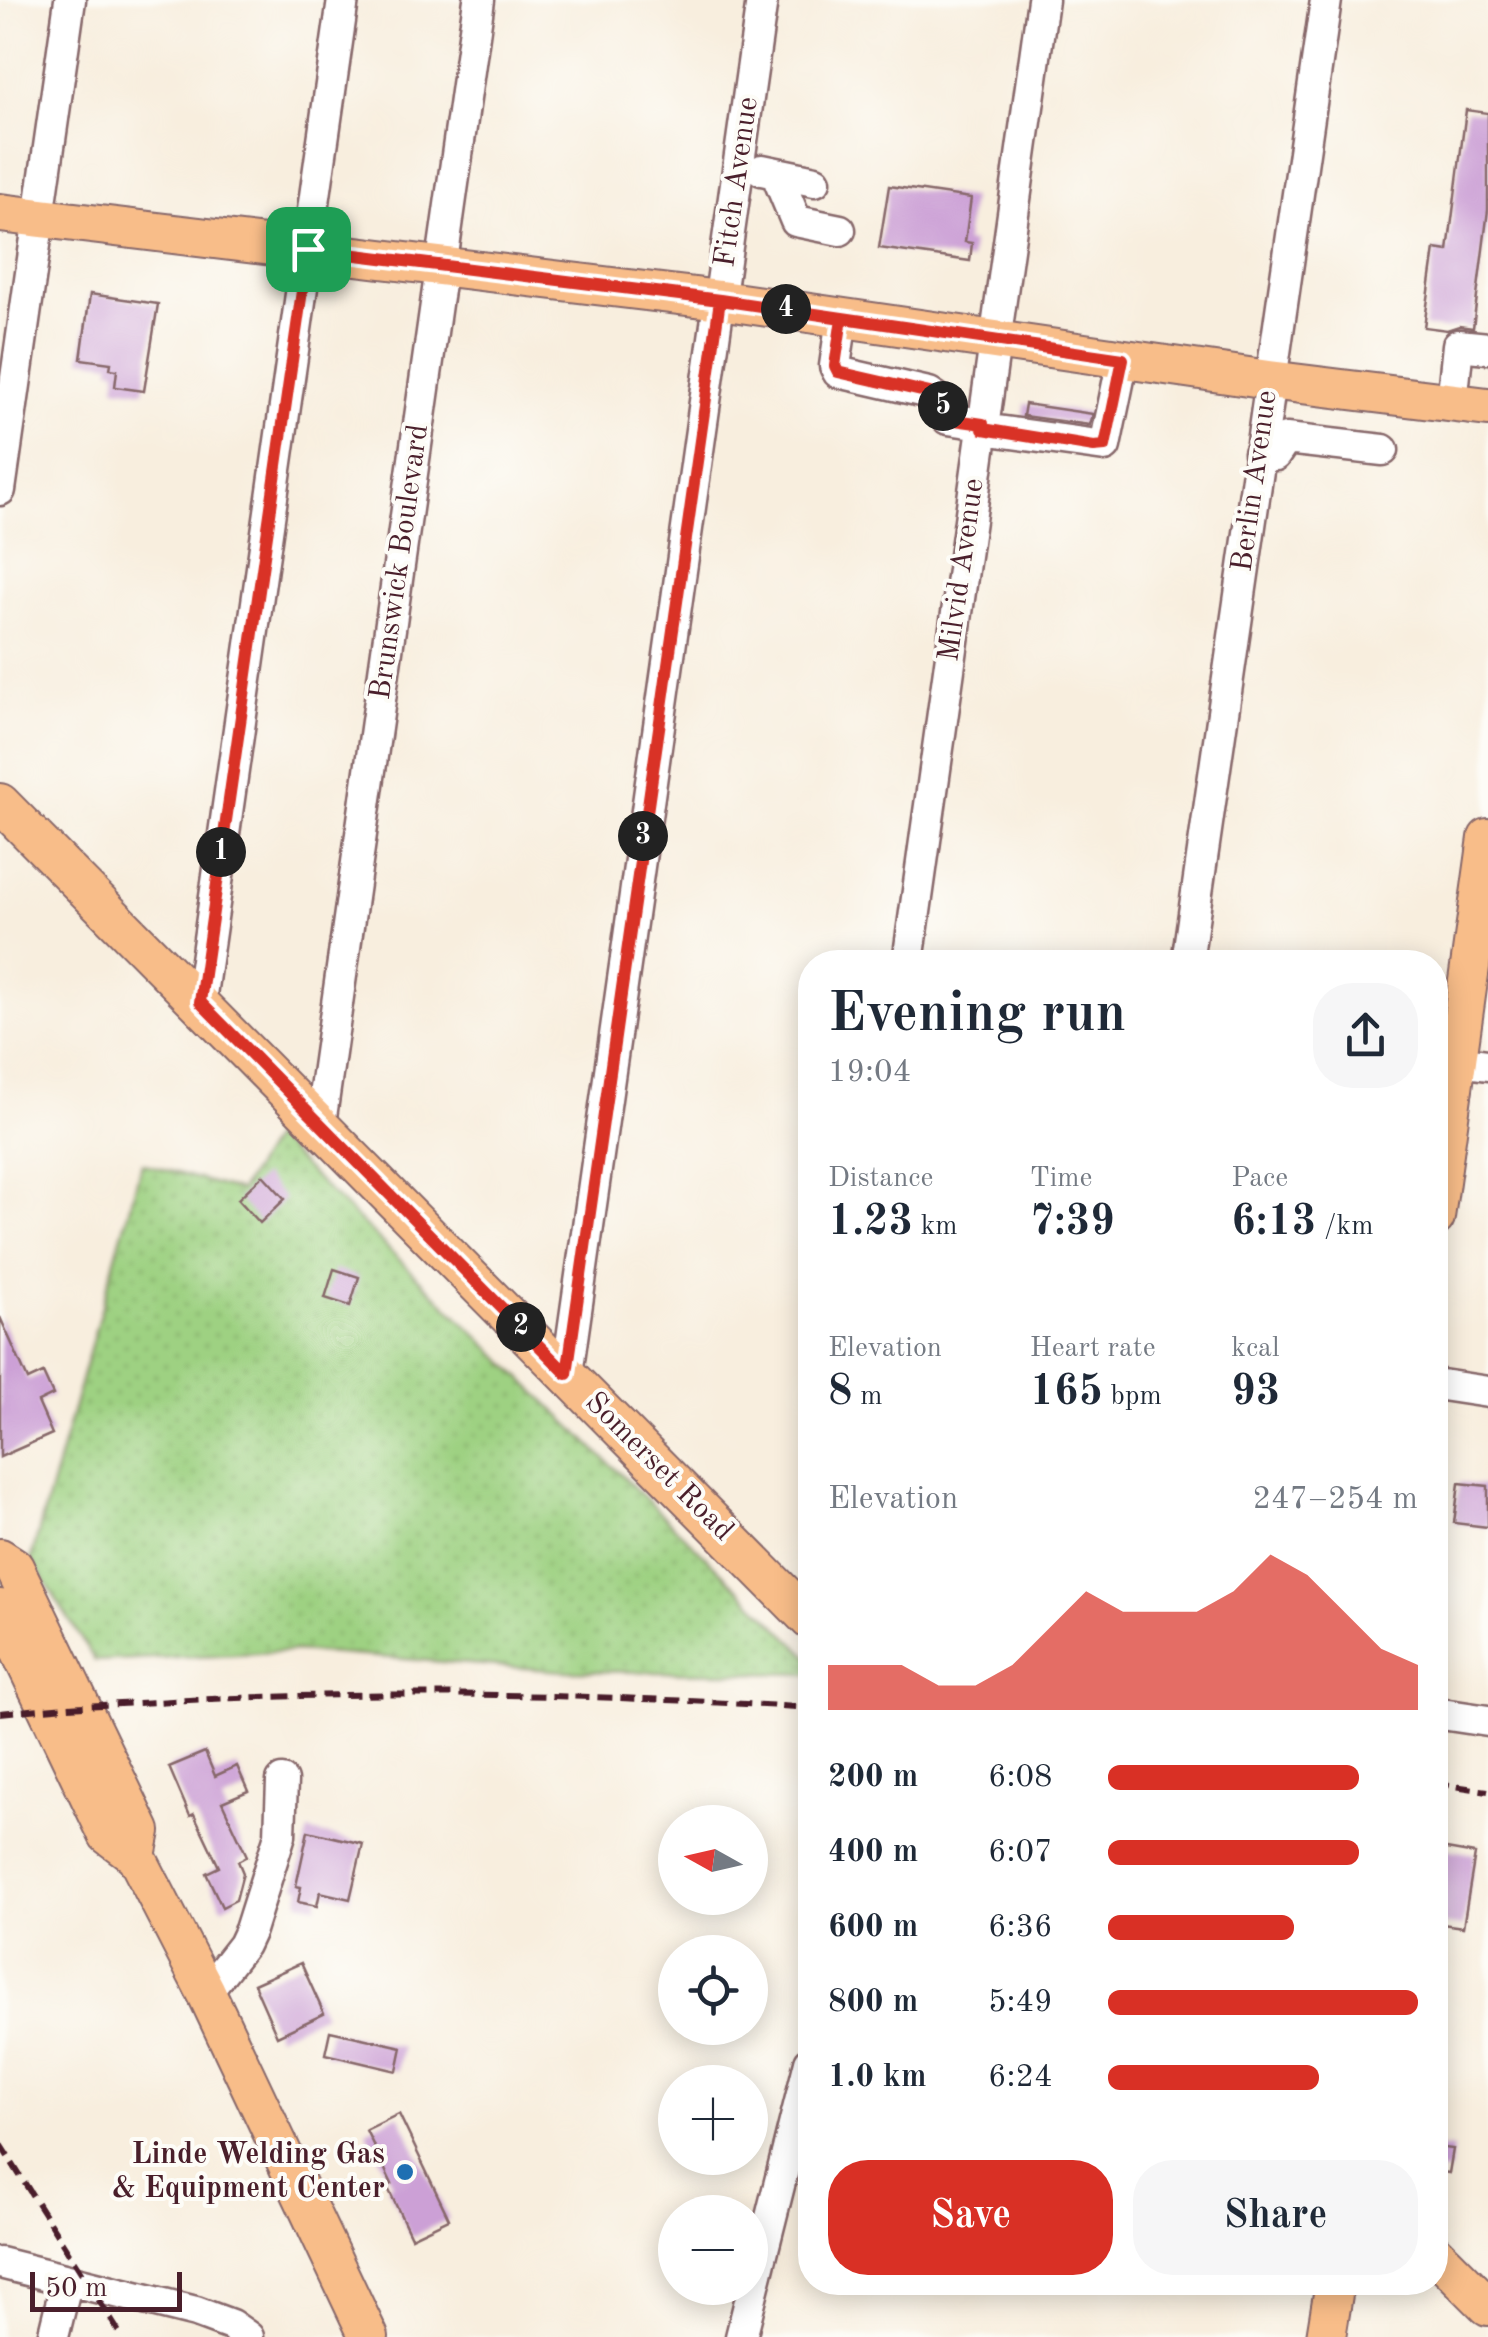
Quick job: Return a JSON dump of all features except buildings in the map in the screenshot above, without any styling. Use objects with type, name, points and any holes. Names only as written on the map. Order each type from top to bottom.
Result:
[{"type":"main road","points":[[0,213],[720,300],[1268,380],[1470,405]]},
{"type":"main road","name":"Somerset Road","points":[[0,803],[798,1602]]},
{"type":"main road","points":[[1448,1136],[1488,838]]},
{"type":"main road","points":[[0,1558],[14,1567],[141,1831],[136,1856]]},
{"type":"main road","points":[[0,1609],[108,1835],[136,1856],[206,1992],[369,2337]]},
{"type":"main road","points":[[1448,2265],[1488,2306]]},
{"type":"main road","points":[[1334,2334],[1335,2295]]},
{"type":"street","points":[[0,490],[70,0]]},
{"type":"street","points":[[200,1002],[342,0]]},
{"type":"street","name":"Brunswick Boulevard","points":[[320,1124],[478,0]]},
{"type":"street","name":"Fitch Avenue","points":[[567,1374],[762,0]]},
{"type":"street","name":"Milvid Avenue","points":[[910,950],[992,429],[996,340],[1043,0]]},
{"type":"street","name":"Berlin Avenue","points":[[1189,950],[1268,380],[1326,0]]},
{"type":"street","points":[[739,165],[815,181]]},
{"type":"street","points":[[776,173],[796,221],[840,230]]},
{"type":"street","points":[[842,318],[835,366],[838,372],[930,393],[941,401],[948,419],[1094,447],[1105,446],[1123,359]]},
{"type":"street","points":[[1470,405],[1458,345],[1488,348]]},
{"type":"street","points":[[1258,453],[1275,456],[1286,439],[1383,450]]},
{"type":"street","points":[[1448,1386],[1488,1392]]},
{"type":"street","points":[[1448,1715],[1488,1720]]},
{"type":"street","points":[[206,1992],[243,1945],[280,1835],[282,1781]]},
{"type":"street","points":[[740,2337],[798,2109]]},
{"type":"street","points":[[0,2263],[196,2312],[231,2325],[248,2337]]},
{"type":"street","points":[[53,2337],[67,2280]]},
{"type":"green space","points":[[273,1137],[798,1646],[798,1674],[563,1671],[296,1651],[95,1661],[31,1559],[142,1163],[240,1191]]},
{"type":"railway","points":[[0,1713],[189,1700],[422,1694],[655,1699],[798,1707]]},
{"type":"railway","points":[[1448,1785],[1488,1791]]},
{"type":"railway","points":[[0,2144],[122,2337]]},
{"type":"place","name":"Linde Welding Gas & Equipment Center","points":[[405,2172]]},
{"type":"route","points":[[308,249],[200,1002],[567,1374],[720,300],[842,318],[1123,359],[1105,446],[1094,447],[983,429],[983,424],[948,419],[941,401],[930,393],[838,372],[835,366],[842,318],[739,302],[308,249]]}]
